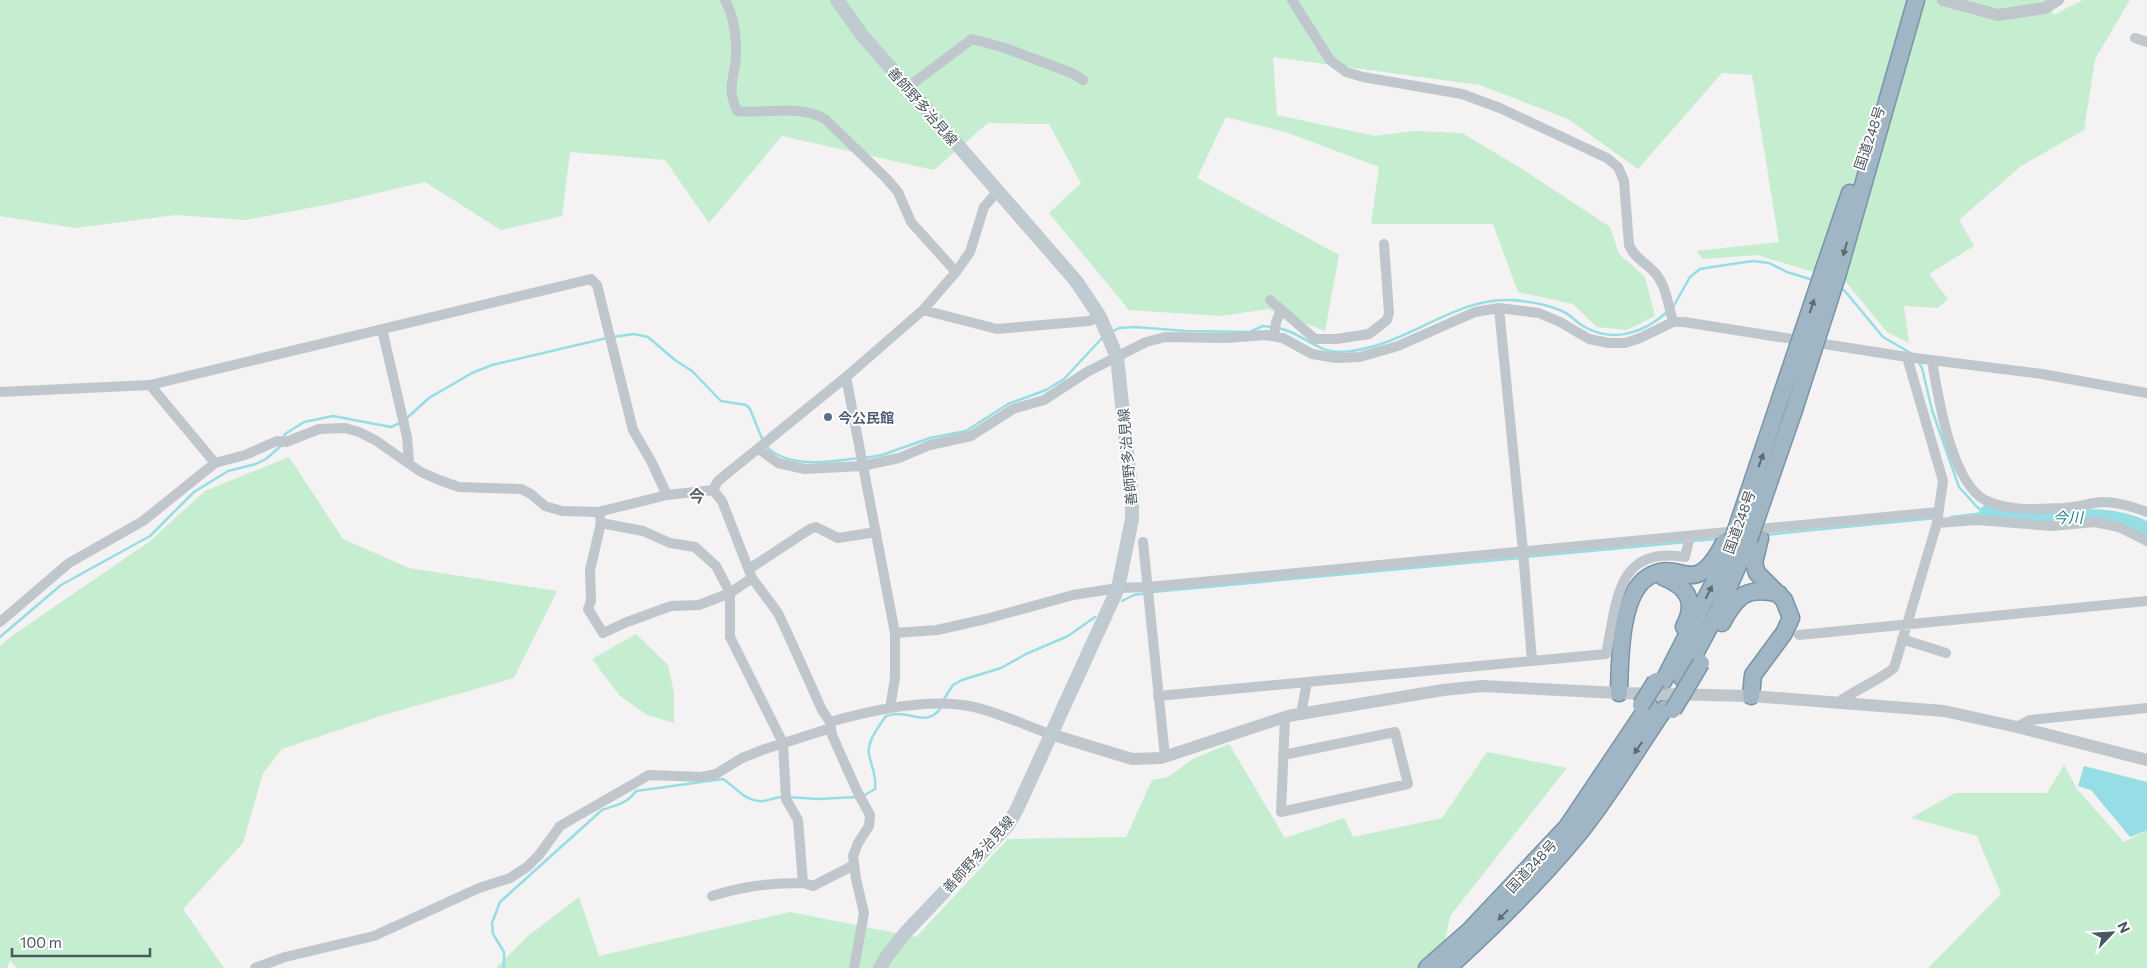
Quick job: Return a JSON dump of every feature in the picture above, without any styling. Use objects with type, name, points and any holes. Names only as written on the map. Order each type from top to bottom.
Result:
[{"type":"highway","name":"国道248号","points":[[1427,968],[1470,930],[1514,885],[1573,818],[1682,678],[1720,607],[1742,540],[1742,516],[1831,271],[1916,0]]},
{"type":"highway","name":"国道248号","points":[[1448,968],[1505,913],[1576,836],[1657,710],[1660,682],[1727,556],[1742,540],[1778,483],[1831,271]]},
{"type":"highway","points":[[1619,693],[1620,654],[1628,612],[1635,591],[1648,577],[1657,574],[1670,572],[1691,576],[1701,573],[1742,540],[1757,573],[1779,594],[1788,608],[1791,618],[1784,633],[1753,675],[1751,696]]},
{"type":"highway","points":[[1657,574],[1678,583],[1686,590],[1689,600],[1688,620],[1660,682]]},
{"type":"highway","points":[[1657,710],[1700,663],[1728,611],[1744,593],[1755,590],[1779,594]]},
{"type":"main road","name":"善師野多治見線","points":[[837,0],[862,35],[1076,281],[1105,328],[1117,358],[1132,498],[1129,538],[1118,588],[1017,809],[1008,825],[906,932],[880,968]]},
{"type":"street","points":[[725,0],[732,16],[736,40],[731,93],[737,111],[788,111],[817,114],[825,119],[898,192],[910,222],[956,272]]},
{"type":"street","points":[[1292,0],[1330,60],[1346,72],[1363,77],[1462,94],[1500,108],[1570,140],[1614,163],[1624,180],[1628,246],[1632,254],[1656,274],[1662,286],[1672,319]]},
{"type":"street","points":[[1943,0],[1998,15],[2045,8],[2058,0]]},
{"type":"street","points":[[2136,38],[2147,42]]},
{"type":"street","points":[[908,88],[972,39],[1005,48],[1074,74],[1084,80]]},
{"type":"street","points":[[713,490],[718,481],[846,377],[922,310],[956,272],[973,245],[984,207],[997,192]]},
{"type":"street","points":[[1270,300],[1315,339],[1336,339],[1368,334],[1387,320],[1389,314],[1384,244]]},
{"type":"street","points":[[0,392],[150,385],[590,279],[597,285],[633,430],[651,461],[667,495]]},
{"type":"street","points":[[1499,308],[1532,661]]},
{"type":"street","points":[[759,449],[778,463],[805,469],[862,465],[899,458],[930,445],[971,436],[1013,410],[1044,400],[1087,372],[1146,342],[1164,337],[1226,338],[1266,334],[1283,338],[1308,353],[1336,358],[1360,357],[1380,353],[1475,312],[1499,308],[1539,313],[1560,322],[1588,339],[1609,343],[1632,341],[1672,319],[1906,357],[2042,374],[2147,393]]},
{"type":"street","points":[[922,310],[997,329],[1089,321],[1105,328]]},
{"type":"street","points":[[1274,335],[1276,322],[1281,310]]},
{"type":"street","points":[[382,329],[403,420],[409,463]]},
{"type":"street","points":[[1308,353],[1315,339]]},
{"type":"street","points":[[1837,703],[1894,668],[1937,523],[1943,475],[1906,357]]},
{"type":"street","points":[[1927,360],[1960,472],[1969,485],[1984,499],[2002,506],[2020,509],[2074,507],[2103,502],[2121,504],[2147,512]]},
{"type":"street","points":[[846,377],[895,633],[895,678],[890,708]]},
{"type":"street","points":[[150,385],[214,463]]},
{"type":"street","points":[[0,622],[70,564],[143,521],[214,463],[320,429],[345,428],[375,440],[421,472],[459,487],[521,489],[531,494],[545,506],[562,511],[598,512],[667,495],[713,490]]},
{"type":"street","points":[[713,490],[722,501],[750,574],[778,613],[830,725],[832,735],[854,785],[870,815],[870,826],[858,843],[853,856],[864,912],[854,968]]},
{"type":"street","points":[[598,512],[602,522],[590,570],[591,600],[588,609],[603,633],[671,606],[699,605],[730,593],[750,574],[810,529],[816,527],[838,538],[876,532]]},
{"type":"street","points":[[895,633],[936,630],[986,619],[1073,595],[1118,588],[1148,587],[1938,512]]},
{"type":"street","points":[[1937,523],[1978,520],[2052,526],[2095,522],[2119,527],[2147,541]]},
{"type":"street","points":[[602,522],[642,531],[670,543],[695,547],[716,566],[730,593],[730,637],[782,743],[786,799],[798,820],[803,883]]},
{"type":"street","points":[[1158,696],[1606,654],[1622,582],[1634,566],[1647,558],[1668,554],[1684,556],[1690,536]]},
{"type":"street","points":[[1143,542],[1165,757]]},
{"type":"street","points":[[1799,635],[2147,601]]},
{"type":"street","points":[[1902,639],[1946,653]]},
{"type":"street","points":[[1301,714],[1307,682]]},
{"type":"street","points":[[255,968],[285,957],[374,936],[480,888],[510,878],[520,873],[539,855],[560,826],[649,775],[701,777],[716,774],[742,758],[866,712],[890,708],[954,704],[974,707],[1050,734],[1132,759],[1165,757],[1285,717],[1443,690],[1482,686],[1619,693],[1751,696],[1944,711],[2147,760]]},
{"type":"street","points":[[2016,727],[2030,720],[2147,708]]},
{"type":"street","points":[[1284,755],[1395,732],[1408,784],[1281,812],[1285,717]]},
{"type":"street","points":[[712,896],[738,888],[768,883],[803,883],[813,886],[854,865]]},
{"type":"green space","points":[[0,0],[2048,0],[2053,15],[2083,0],[2130,0],[2095,59],[2084,130],[2021,166],[1959,220],[1974,246],[1929,274],[1948,299],[1938,308],[1904,306],[1909,343],[1887,332],[1846,282],[1757,255],[1702,259],[1697,251],[1779,242],[1752,75],[1722,73],[1638,169],[1568,119],[1480,85],[1273,57],[1277,115],[1375,136],[1414,131],[1462,133],[1519,167],[1610,227],[1619,254],[1645,277],[1655,316],[1627,330],[1597,327],[1573,304],[1518,292],[1493,224],[1371,224],[1379,167],[1288,133],[1226,117],[1197,178],[1339,255],[1325,331],[1268,309],[1221,316],[1129,310],[1049,213],[1081,183],[1049,124],[988,123],[934,170],[782,136],[709,223],[665,160],[570,152],[562,216],[501,230],[425,182],[330,204],[246,220],[176,215],[75,228],[0,216]]},
{"type":"green space","points":[[289,457],[343,539],[409,568],[557,591],[514,678],[387,714],[282,749],[263,773],[243,843],[183,909],[224,968],[17,968],[10,960],[7,968],[0,968],[0,646],[13,635],[149,542],[205,491]]},
{"type":"green space","points":[[636,634],[668,665],[674,693],[674,723],[647,715],[619,695],[592,659]]},
{"type":"green space","points":[[1229,744],[1285,838],[1344,818],[1353,837],[1442,818],[1487,752],[1567,768],[1450,916],[1440,968],[496,968],[528,936],[579,897],[599,956],[790,912],[916,937],[1008,839],[1126,837],[1152,780],[1168,777],[1193,759]]},
{"type":"green space","points":[[2064,765],[2077,789],[2124,842],[2147,830],[2147,968],[1928,968],[2001,894],[1977,836],[1911,818],[1955,793],[2047,793]]},
{"type":"water","points":[[2084,766],[2147,782],[2147,830],[2130,837],[2091,790],[2078,786]]},
{"type":"waterway","points":[[1673,307],[1690,277],[1700,269],[1753,261],[1769,263],[1787,272],[1813,280]]},
{"type":"waterway","points":[[1840,289],[1844,290],[1883,337],[1914,355]]},
{"type":"waterway","points":[[1277,328],[1293,333],[1323,349],[1340,352],[1363,349],[1385,343],[1448,315],[1489,301],[1510,300],[1543,305],[1565,312],[1580,324],[1594,331],[1616,335],[1638,331],[1658,320],[1667,312]]},
{"type":"waterway","points":[[1112,332],[1119,328],[1135,327],[1186,331],[1250,332],[1263,326],[1271,327]]},
{"type":"waterway","points":[[613,337],[634,334],[648,337],[675,360],[692,371],[721,401],[746,405],[750,409],[763,441]]},
{"type":"waterway","points":[[864,458],[882,455],[930,438],[966,431],[1008,404],[1046,390],[1064,379],[1103,337]]},
{"type":"waterway","points":[[407,418],[429,398],[472,373],[492,365],[607,338]]},
{"type":"waterway","points":[[1918,361],[1922,368],[1932,410],[1959,487],[1978,508],[1987,513]]},
{"type":"waterway","points":[[283,439],[285,434],[304,422],[333,416],[391,427],[400,423]]},
{"type":"waterway","points":[[0,637],[61,585],[150,536],[194,492],[228,471],[256,464],[266,459],[282,445]]},
{"type":"waterway","points":[[766,446],[775,453],[797,461],[823,462],[859,458]]},
{"type":"waterway","points":[[1951,517],[1985,513]]},
{"type":"waterway","name":"今川","points":[[1987,513],[2013,518],[2099,517],[2132,523],[2147,530]]},
{"type":"waterway","points":[[1764,535],[1936,518]]},
{"type":"waterway","points":[[1692,541],[1719,539]]},
{"type":"waterway","points":[[1525,557],[1687,542]]},
{"type":"waterway","points":[[1152,592],[1520,558]]},
{"type":"waterway","points":[[1122,601],[1134,595],[1147,593]]},
{"type":"waterway","points":[[944,699],[953,685],[962,680],[1001,668],[1026,654],[1068,636],[1095,617]]},
{"type":"waterway","points":[[863,796],[875,789],[869,749],[874,734],[886,716],[904,714],[926,718],[931,717],[940,709]]},
{"type":"waterway","points":[[504,968],[504,952],[493,934],[492,923],[500,902],[602,810],[625,801],[636,791],[723,779],[751,800],[763,801],[783,797]]},
{"type":"waterway","points":[[788,797],[818,799],[857,797]]},
{"type":"place","name":"今公民館","points":[[828,417]]},
{"type":"district","name":"今","points":[[697,495]]}]
